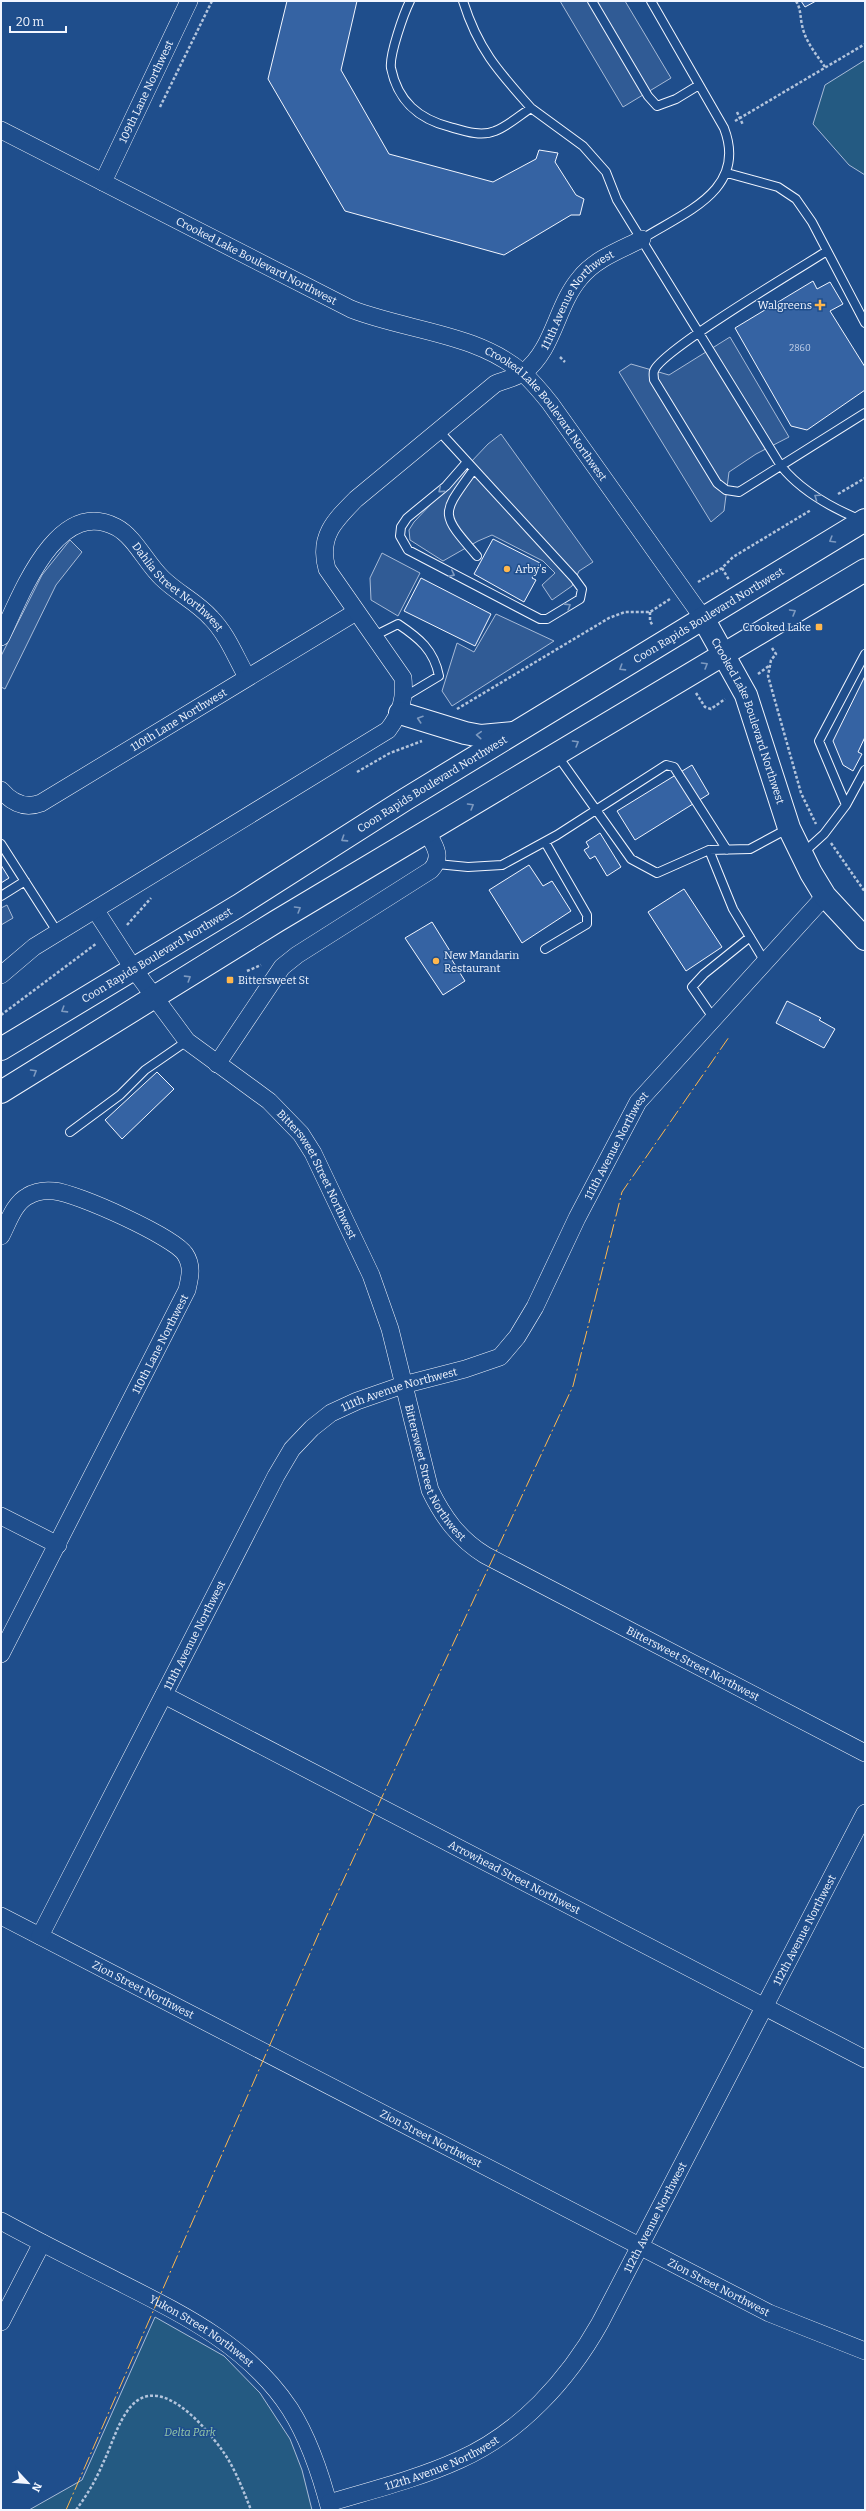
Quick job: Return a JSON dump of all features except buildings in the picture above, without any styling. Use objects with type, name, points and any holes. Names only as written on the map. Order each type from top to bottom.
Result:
[{"type":"main road","name":"Coon Rapids Boulevard Northwest","points":[[1,1049],[238,906],[406,799],[518,733],[703,618],[864,521]]},
{"type":"main road","points":[[1,1092],[155,998],[277,921],[865,570]]},
{"type":"main road","name":"Crooked Lake Boulevard Northwest","points":[[703,618],[724,654],[750,706],[789,828],[801,854],[825,896],[865,939]]},
{"type":"main road","points":[[402,705],[465,733],[482,736],[518,733]]},
{"type":"street","name":"109th Lane Northwest","points":[[103,182],[189,1]]},
{"type":"street","name":"Crooked Lake Boulevard Northwest","points":[[1,130],[351,309],[389,323],[464,341],[487,351],[523,373],[550,403],[703,618]]},
{"type":"street","name":"111th Avenue Northwest","points":[[523,373],[542,353],[564,302],[581,277],[594,264],[642,239]]},
{"type":"street","points":[[1,975],[34,947],[96,911],[373,741],[388,730],[402,705],[403,678],[327,569],[323,555],[329,532],[336,518],[356,499],[495,384],[523,373]]},
{"type":"street","name":"Dahlia Street Northwest","points":[[1,637],[40,559],[61,535],[72,526],[89,521],[102,521],[125,534],[162,578],[210,617],[218,626],[247,678]]},
{"type":"street","name":"110th Lane Northwest","points":[[1,790],[13,802],[22,805],[32,806],[41,803],[356,612]]},
{"type":"street","points":[[217,1064],[282,967],[318,941],[431,870],[437,864],[438,853],[427,832]]},
{"type":"street","name":"111th Avenue Northwest","points":[[40,1936],[276,1476],[292,1449],[312,1428],[331,1413],[357,1401],[403,1385],[465,1369],[500,1357],[517,1336],[535,1307],[577,1218],[638,1102],[825,896]]},
{"type":"street","name":"Bittersweet Street Northwest","points":[[96,911],[133,968],[187,1041],[269,1102],[301,1134],[313,1153],[371,1275],[390,1329],[430,1490],[439,1509],[470,1546],[865,1753]]},
{"type":"street","name":"110th Lane Northwest","points":[[1,1236],[17,1206],[27,1196],[41,1191],[55,1191],[102,1207],[174,1244],[185,1253],[190,1263],[191,1275],[187,1290],[1,1654]]},
{"type":"street","points":[[1,1516],[58,1545]]},
{"type":"street","name":"Arrowhead Street Northwest","points":[[164,1695],[865,2059]]},
{"type":"street","name":"112th Avenue Northwest","points":[[330,2506],[459,2460],[490,2443],[523,2419],[547,2397],[586,2349],[865,1813]]},
{"type":"street","name":"Zion Street Northwest","points":[[1,1916],[769,2313],[865,2351]]},
{"type":"street","name":"Yukon Street Northwest","points":[[1,2221],[175,2311],[213,2333],[237,2350],[274,2387],[290,2409],[306,2440],[330,2506]]},
{"type":"street","points":[[1,2322],[42,2243]]},
{"type":"lane","points":[[410,1],[402,18],[391,67],[400,91],[414,111],[434,123],[473,134],[494,131],[531,108]]},
{"type":"lane","points":[[463,1],[472,27],[489,60],[531,108],[583,146],[606,172],[617,200],[781,466],[791,479],[824,502],[864,521]]},
{"type":"lane","points":[[592,1],[648,96],[657,106],[676,99],[699,85]]},
{"type":"lane","points":[[642,239],[712,194],[727,173],[730,159],[728,138],[724,128],[651,1]]},
{"type":"lane","points":[[727,173],[778,187],[796,199],[827,250],[865,323]]},
{"type":"lane","points":[[827,250],[699,332],[661,362],[654,370],[654,380],[717,482],[726,490],[739,492],[865,413]]},
{"type":"lane","points":[[438,431],[474,469],[574,578],[582,589],[580,599],[547,619],[540,619],[408,550],[400,536],[401,527],[407,518],[446,486],[467,462]]},
{"type":"lane","points":[[474,469],[449,504],[449,515],[451,526],[477,556]]},
{"type":"lane","points":[[374,636],[398,624],[414,635],[436,659],[439,676],[402,705]]},
{"type":"lane","points":[[846,805],[819,742],[865,654]]},
{"type":"lane","points":[[557,754],[631,859],[657,873],[709,850],[750,849],[789,828]]},
{"type":"lane","points":[[437,864],[468,867],[502,865],[545,842],[666,766],[674,767],[727,850]]},
{"type":"lane","points":[[801,854],[824,834],[846,805],[865,770]]},
{"type":"lane","points":[[545,842],[587,915],[587,924],[545,950]]},
{"type":"lane","points":[[1,844],[58,933]]},
{"type":"lane","points":[[709,850],[733,909],[765,962]]},
{"type":"lane","points":[[1,896],[25,881]]},
{"type":"lane","points":[[714,1019],[692,987],[704,974],[750,937]]},
{"type":"lane","points":[[70,1132],[120,1095],[145,1070],[187,1041]]},
{"type":"path","points":[[796,1],[800,7],[801,25],[806,40],[825,67]]},
{"type":"path","points":[[724,128],[865,44]]},
{"type":"path","points":[[737,112],[743,125]]},
{"type":"path","points":[[832,497],[865,478]]},
{"type":"path","points":[[715,572],[733,557],[818,506]]},
{"type":"path","points":[[454,711],[609,618],[625,612],[650,612]]},
{"type":"path","points":[[776,654],[769,667],[769,683],[801,793],[812,819],[865,892]]},
{"type":"path","points":[[351,776],[390,753],[430,739]]},
{"type":"path","points":[[130,923],[153,896]]},
{"type":"path","points":[[1,1015],[92,946]]},
{"type":"path","points":[[76,2510],[96,2478],[126,2413],[136,2402],[149,2397],[161,2395],[176,2402],[186,2410],[222,2450],[232,2465],[251,2510]]},
{"type":"green space","points":[[865,60],[865,175],[849,165],[813,124],[825,85]]},
{"type":"green space","name":"Delta Park","points":[[155,2317],[224,2356],[260,2393],[290,2439],[302,2470],[312,2510],[29,2510],[82,2480]]},
{"type":"shaded area","points":[[560,1],[625,1],[671,78],[623,107]]},
{"type":"shaded area","points":[[730,337],[789,437],[756,454],[729,472],[724,511],[711,522],[619,372],[631,364],[669,375]]},
{"type":"shaded area","points":[[501,434],[593,562],[579,571],[572,586],[552,600],[542,585],[555,573],[543,561],[492,535],[478,541],[443,561],[410,540],[409,530],[414,522],[488,444]]},
{"type":"shaded area","points":[[70,540],[82,552],[56,585],[5,689],[1,687],[1,656],[42,575]]},
{"type":"shaded area","points":[[382,553],[420,573],[398,616],[371,600],[370,578]]},
{"type":"shaded area","points":[[496,614],[554,641],[452,706],[442,691],[457,643],[474,652]]},
{"type":"shaded area","points":[[7,905],[13,918],[1,925],[1,908]]},
{"type":"power","points":[[66,2510],[322,1926],[573,1386],[622,1192],[729,1037]]},
{"type":"place","name":"Walgreens","points":[[820,305]]},
{"type":"place","name":"Arby's","points":[[507,569]]},
{"type":"place","name":"Crooked Lake","points":[[819,627]]},
{"type":"place","name":"New Mandarin Restaurant","points":[[436,961]]},
{"type":"place","name":"Bittersweet St","points":[[230,980]]}]
